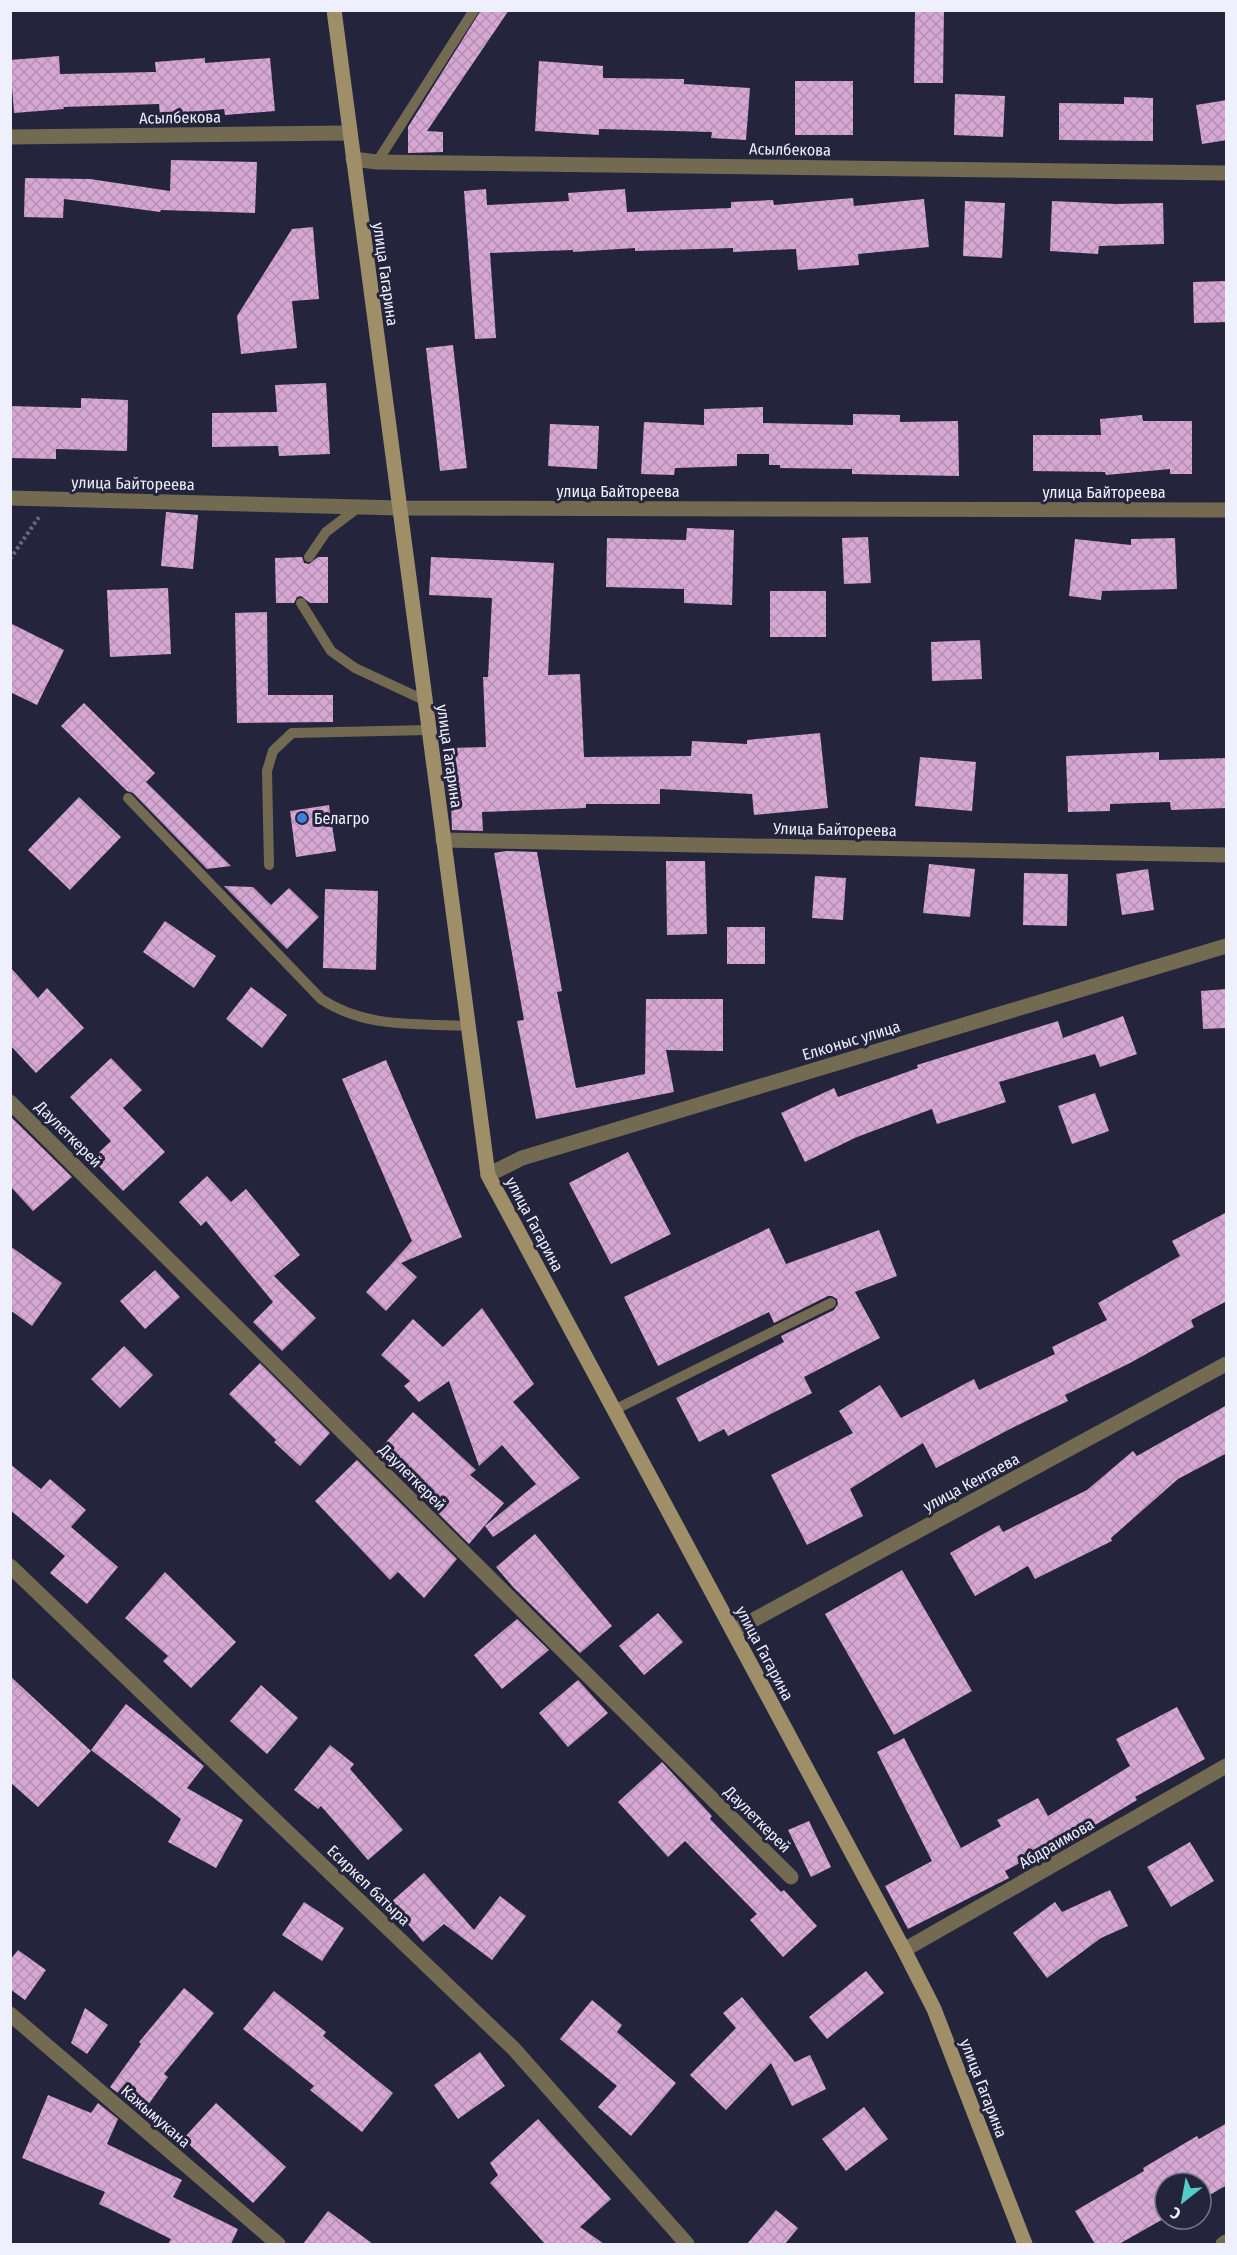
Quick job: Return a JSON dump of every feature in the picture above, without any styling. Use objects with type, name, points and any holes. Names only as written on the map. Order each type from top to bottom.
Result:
[{"type":"main road","name":"улица Гагарина","points":[[334,10],[488,1175],[934,2009],[1025,2244]]},
{"type":"street","name":"Асылбекова","points":[[10,137],[349,133]]},
{"type":"street","name":"Асылбекова","points":[[353,159],[377,162],[1227,173]]},
{"type":"street","name":"улица Байтореева","points":[[10,498],[399,508],[1227,510]]},
{"type":"street","name":"Улица Байтореева","points":[[443,840],[1227,855]]},
{"type":"street","name":"Елконыс улица","points":[[488,1175],[522,1158],[1227,946]]},
{"type":"street","name":"Даулеткерей","points":[[10,1102],[790,1877]]},
{"type":"street","name":"улица Кентаева","points":[[733,1631],[1227,1364]]},
{"type":"street","name":"Есиркеп батыра","points":[[10,1566],[514,2049],[687,2244]]},
{"type":"street","name":"Абдраимова","points":[[904,1950],[1227,1766]]},
{"type":"street","name":"Кажымукана","points":[[10,2014],[278,2244]]},
{"type":"lane","points":[[377,162],[474,10]]},
{"type":"lane","points":[[309,557],[326,532],[359,507]]},
{"type":"lane","points":[[301,603],[331,651],[355,668],[424,700]]},
{"type":"lane","points":[[269,865],[267,771],[273,751],[292,733],[428,730]]},
{"type":"lane","points":[[128,798],[321,999],[339,1011],[371,1021],[468,1026]]},
{"type":"lane","points":[[614,1410],[831,1304]]},
{"type":"path","points":[[10,559],[52,499]]},
{"type":"building","points":[[481,10],[509,10],[427,131],[443,132],[443,152],[408,153],[408,127]]},
{"type":"building","points":[[915,10],[944,10],[943,83],[914,83]]},
{"type":"building","points":[[59,56],[60,74],[156,72],[155,62],[205,58],[205,63],[270,58],[275,111],[225,115],[224,109],[160,115],[159,104],[63,107],[64,109],[14,113],[10,60]]},
{"type":"building","points":[[539,61],[603,66],[603,78],[684,79],[684,84],[750,88],[746,140],[711,138],[712,132],[599,129],[599,135],[535,131]]},
{"type":"building","points":[[795,81],[853,81],[853,135],[795,135]]},
{"type":"building","points":[[955,94],[1005,96],[1003,137],[954,135]]},
{"type":"building","points":[[1124,97],[1153,98],[1153,141],[1059,140],[1059,103],[1124,104]]},
{"type":"building","points":[[1227,100],[1227,140],[1202,144],[1196,105]]},
{"type":"building","points":[[171,160],[257,162],[255,213],[161,210],[160,212],[64,199],[63,218],[24,217],[25,178],[90,179],[170,191]]},
{"type":"building","points":[[486,189],[487,205],[569,201],[568,193],[625,189],[627,212],[731,208],[731,202],[773,200],[774,205],[853,198],[854,206],[924,199],[929,247],[858,254],[859,265],[798,270],[796,249],[733,252],[733,248],[635,251],[635,248],[573,252],[573,250],[490,253],[496,338],[475,339],[464,191]]},
{"type":"building","points":[[965,201],[1005,203],[1002,258],[963,256]]},
{"type":"building","points":[[1052,201],[1116,204],[1163,203],[1164,244],[1099,246],[1098,254],[1050,251]]},
{"type":"building","points":[[313,227],[319,299],[292,301],[297,348],[241,354],[237,316],[292,229]]},
{"type":"building","points":[[1227,281],[1227,322],[1194,323],[1193,282]]},
{"type":"building","points":[[453,345],[467,468],[440,471],[426,348]]},
{"type":"building","points":[[326,383],[330,454],[279,456],[278,446],[212,447],[212,413],[277,412],[275,385]]},
{"type":"building","points":[[81,398],[128,400],[127,451],[56,449],[56,459],[10,458],[10,406],[81,408]]},
{"type":"building","points":[[763,407],[763,423],[853,425],[853,414],[900,415],[900,422],[958,421],[959,476],[852,474],[852,469],[780,468],[780,465],[769,465],[769,454],[737,454],[737,466],[675,468],[674,475],[641,474],[644,422],[704,425],[704,409]]},
{"type":"building","points":[[1142,415],[1143,421],[1192,421],[1192,474],[1170,474],[1170,469],[1106,475],[1105,472],[1033,471],[1033,435],[1101,435],[1100,419]]},
{"type":"building","points":[[550,424],[599,426],[597,469],[548,466]]},
{"type":"building","points":[[166,512],[198,515],[193,569],[161,566]]},
{"type":"building","points":[[687,528],[734,530],[732,605],[684,603],[684,589],[606,587],[607,538],[686,540]]},
{"type":"building","points":[[868,537],[871,583],[844,584],[842,538]]},
{"type":"building","points":[[1175,538],[1177,589],[1102,591],[1101,600],[1069,596],[1075,539],[1131,545],[1131,539]]},
{"type":"building","points":[[302,557],[304,563],[309,564],[318,557],[328,557],[328,603],[310,603],[301,596],[297,597],[294,603],[276,603],[275,558]]},
{"type":"building","points":[[431,557],[554,563],[548,675],[580,674],[584,757],[691,756],[692,741],[747,744],[747,740],[820,733],[828,808],[754,815],[752,794],[660,789],[660,804],[586,804],[586,808],[482,812],[483,831],[452,830],[449,748],[486,747],[483,677],[488,677],[492,598],[429,595]]},
{"type":"building","points":[[168,588],[171,654],[110,657],[107,590]]},
{"type":"building","points":[[770,591],[826,591],[826,637],[770,637]]},
{"type":"building","points":[[267,612],[268,695],[333,695],[333,722],[237,723],[235,613]]},
{"type":"building","points":[[10,623],[64,650],[37,705],[10,692]]},
{"type":"building","points":[[980,640],[982,679],[932,681],[931,642]]},
{"type":"building","points":[[84,703],[155,773],[146,782],[231,866],[207,869],[133,793],[127,791],[61,726]]},
{"type":"building","points":[[1159,752],[1159,760],[1227,758],[1227,808],[1171,810],[1170,802],[1110,804],[1110,811],[1068,812],[1066,756]]},
{"type":"building","points":[[920,757],[976,762],[972,811],[915,806]]},
{"type":"building","points":[[79,797],[121,837],[70,890],[28,850]]},
{"type":"building","points":[[329,805],[336,851],[296,857],[290,811]]},
{"type":"building","points":[[537,852],[562,991],[557,992],[576,1088],[645,1074],[646,999],[723,999],[723,1051],[666,1050],[674,1092],[536,1119],[517,1021],[524,1020],[494,853]]},
{"type":"building","points":[[666,861],[705,861],[707,934],[667,935]]},
{"type":"building","points":[[929,864],[975,869],[970,917],[923,913]]},
{"type":"building","points":[[1148,869],[1154,910],[1122,915],[1116,874]]},
{"type":"building","points":[[1024,873],[1068,874],[1067,926],[1023,925]]},
{"type":"building","points":[[815,876],[846,878],[843,920],[812,918]]},
{"type":"building","points":[[224,886],[253,887],[271,905],[289,888],[319,917],[287,949]]},
{"type":"building","points":[[325,889],[378,891],[376,970],[323,968]]},
{"type":"building","points":[[165,921],[216,956],[194,988],[143,952]]},
{"type":"building","points":[[727,927],[765,927],[765,964],[727,964]]},
{"type":"building","points":[[10,967],[38,998],[47,988],[84,1028],[36,1073],[10,1045]]},
{"type":"building","points":[[251,987],[287,1015],[262,1048],[226,1019]]},
{"type":"building","points":[[1227,989],[1227,1028],[1203,1029],[1201,991]]},
{"type":"building","points":[[1123,1016],[1137,1054],[1100,1067],[1095,1054],[999,1082],[1006,1102],[937,1124],[932,1109],[857,1137],[805,1162],[781,1113],[834,1088],[838,1097],[918,1068],[917,1065],[1058,1021],[1063,1038]]},
{"type":"building","points":[[111,1058],[142,1090],[123,1108],[165,1152],[123,1191],[92,1159],[111,1141],[70,1097]]},
{"type":"building","points":[[386,1060],[462,1237],[401,1263],[417,1277],[386,1311],[366,1292],[412,1241],[342,1079]]},
{"type":"building","points":[[1095,1093],[1109,1131],[1072,1144],[1058,1106]]},
{"type":"building","points":[[10,1116],[72,1177],[33,1211],[10,1186]]},
{"type":"building","points":[[628,1152],[671,1234],[611,1264],[569,1183]]},
{"type":"building","points":[[207,1176],[231,1202],[246,1189],[300,1255],[274,1276],[316,1318],[282,1351],[253,1322],[273,1302],[206,1221],[201,1226],[179,1202]]},
{"type":"building","points":[[1227,1212],[1227,1301],[1191,1320],[1194,1327],[1132,1362],[1065,1395],[1068,1401],[936,1468],[923,1443],[850,1489],[863,1516],[807,1545],[771,1475],[853,1433],[839,1411],[880,1385],[901,1418],[974,1379],[979,1390],[1055,1354],[1052,1347],[1107,1320],[1098,1303],[1180,1256],[1172,1241]]},
{"type":"building","points":[[769,1228],[786,1264],[879,1230],[897,1276],[855,1292],[880,1338],[804,1377],[812,1393],[728,1436],[724,1429],[699,1442],[676,1398],[784,1342],[781,1336],[834,1310],[838,1304],[837,1299],[828,1296],[774,1323],[769,1312],[658,1366],[624,1297]]},
{"type":"building","points":[[10,1246],[62,1283],[32,1326],[10,1310]]},
{"type":"building","points":[[155,1270],[180,1297],[145,1329],[120,1301]]},
{"type":"building","points":[[482,1308],[534,1384],[513,1402],[580,1478],[493,1537],[485,1526],[536,1484],[502,1445],[479,1466],[449,1381],[419,1402],[404,1386],[410,1381],[381,1355],[413,1319],[443,1347]]},
{"type":"building","points":[[124,1346],[153,1375],[120,1408],[91,1379]]},
{"type":"building","points":[[260,1363],[330,1433],[300,1466],[229,1394]]},
{"type":"building","points":[[1227,1405],[1227,1453],[1178,1479],[1111,1538],[1112,1541],[1035,1579],[1028,1566],[975,1596],[950,1553],[999,1525],[1003,1532],[1087,1490],[1133,1451],[1137,1456]]},
{"type":"building","points":[[413,1412],[476,1470],[470,1475],[504,1503],[469,1544],[377,1452]]},
{"type":"building","points":[[357,1460],[457,1559],[424,1598],[398,1572],[390,1580],[315,1501]]},
{"type":"building","points":[[10,1464],[41,1489],[50,1479],[86,1510],[71,1527],[118,1567],[87,1604],[50,1573],[65,1556],[10,1510]]},
{"type":"building","points":[[535,1534],[612,1626],[580,1653],[513,1587],[496,1567]]},
{"type":"building","points":[[902,1570],[972,1691],[894,1735],[825,1614]]},
{"type":"building","points":[[165,1572],[236,1642],[191,1688],[163,1661],[168,1656],[125,1618]]},
{"type":"building","points":[[658,1613],[683,1642],[644,1675],[619,1646]]},
{"type":"building","points":[[517,1619],[549,1650],[502,1689],[474,1655]]},
{"type":"building","points":[[10,1676],[91,1751],[38,1807],[10,1782]]},
{"type":"building","points":[[578,1680],[608,1713],[568,1747],[539,1713]]},
{"type":"building","points":[[261,1685],[298,1718],[267,1754],[230,1721]]},
{"type":"building","points":[[126,1704],[204,1766],[187,1788],[243,1820],[216,1868],[168,1842],[181,1819],[91,1750]]},
{"type":"building","points":[[1177,1707],[1205,1759],[1135,1797],[1137,1800],[1075,1837],[1074,1834],[1005,1871],[1009,1878],[908,1929],[885,1886],[932,1861],[877,1752],[904,1738],[961,1848],[1001,1826],[997,1820],[1038,1798],[1048,1816],[1130,1766],[1116,1739]]},
{"type":"building","points":[[330,1745],[354,1764],[350,1769],[403,1830],[368,1860],[321,1806],[318,1809],[294,1790]]},
{"type":"building","points":[[662,1762],[712,1816],[710,1819],[781,1892],[784,1890],[817,1926],[783,1957],[750,1920],[757,1914],[685,1841],[668,1857],[618,1802]]},
{"type":"building","points":[[809,1821],[831,1867],[811,1877],[788,1830]]},
{"type":"building","points":[[1190,1842],[1214,1881],[1171,1907],[1147,1867]]},
{"type":"building","points":[[424,1873],[474,1930],[500,1896],[526,1916],[492,1960],[444,1924],[423,1942],[390,1903]]},
{"type":"building","points":[[1110,1890],[1128,1926],[1101,1938],[1047,1978],[1013,1933],[1055,1902],[1062,1912]]},
{"type":"building","points":[[304,1902],[344,1928],[322,1961],[282,1935]]},
{"type":"building","points":[[18,1950],[46,1970],[25,2000],[10,1989],[10,1960]]},
{"type":"building","points":[[866,1971],[884,1993],[827,2039],[809,2017]]},
{"type":"building","points":[[184,1988],[214,2013],[164,2074],[168,2077],[143,2112],[110,2087],[141,2044],[139,2042]]},
{"type":"building","points":[[274,1991],[326,2032],[323,2036],[393,2093],[362,2132],[310,2090],[314,2086],[243,2029]]},
{"type":"building","points":[[742,1997],[795,2062],[810,2055],[826,2089],[792,2106],[771,2063],[726,2110],[690,2075],[736,2028],[723,2013]]},
{"type":"building","points":[[592,2000],[622,2025],[617,2032],[676,2083],[631,2136],[598,2107],[617,2086],[560,2039]]},
{"type":"building","points":[[85,2008],[108,2025],[87,2054],[71,2043]]},
{"type":"building","points":[[480,2052],[505,2086],[458,2119],[434,2085]]},
{"type":"building","points":[[48,2095],[91,2113],[98,2103],[118,2119],[107,2144],[182,2180],[173,2197],[238,2229],[231,2244],[168,2244],[171,2239],[99,2204],[105,2192],[22,2158]]},
{"type":"building","points":[[216,2103],[286,2167],[253,2203],[183,2139]]},
{"type":"building","points":[[864,2107],[888,2139],[846,2171],[822,2139]]},
{"type":"building","points":[[538,2119],[611,2199],[580,2227],[604,2244],[545,2244],[490,2183],[498,2175],[490,2163]]},
{"type":"building","points":[[1227,2123],[1227,2185],[1213,2193],[1213,2171],[1153,2171],[1153,2225],[1119,2244],[1095,2244],[1075,2211],[1144,2171],[1143,2168],[1197,2136],[1199,2139]]},
{"type":"building","points":[[776,2210],[798,2228],[785,2244],[747,2244]]},
{"type":"building","points":[[328,2211],[373,2244],[303,2244]]},
{"type":"place","name":"Белагро","points":[[302,818]]}]
